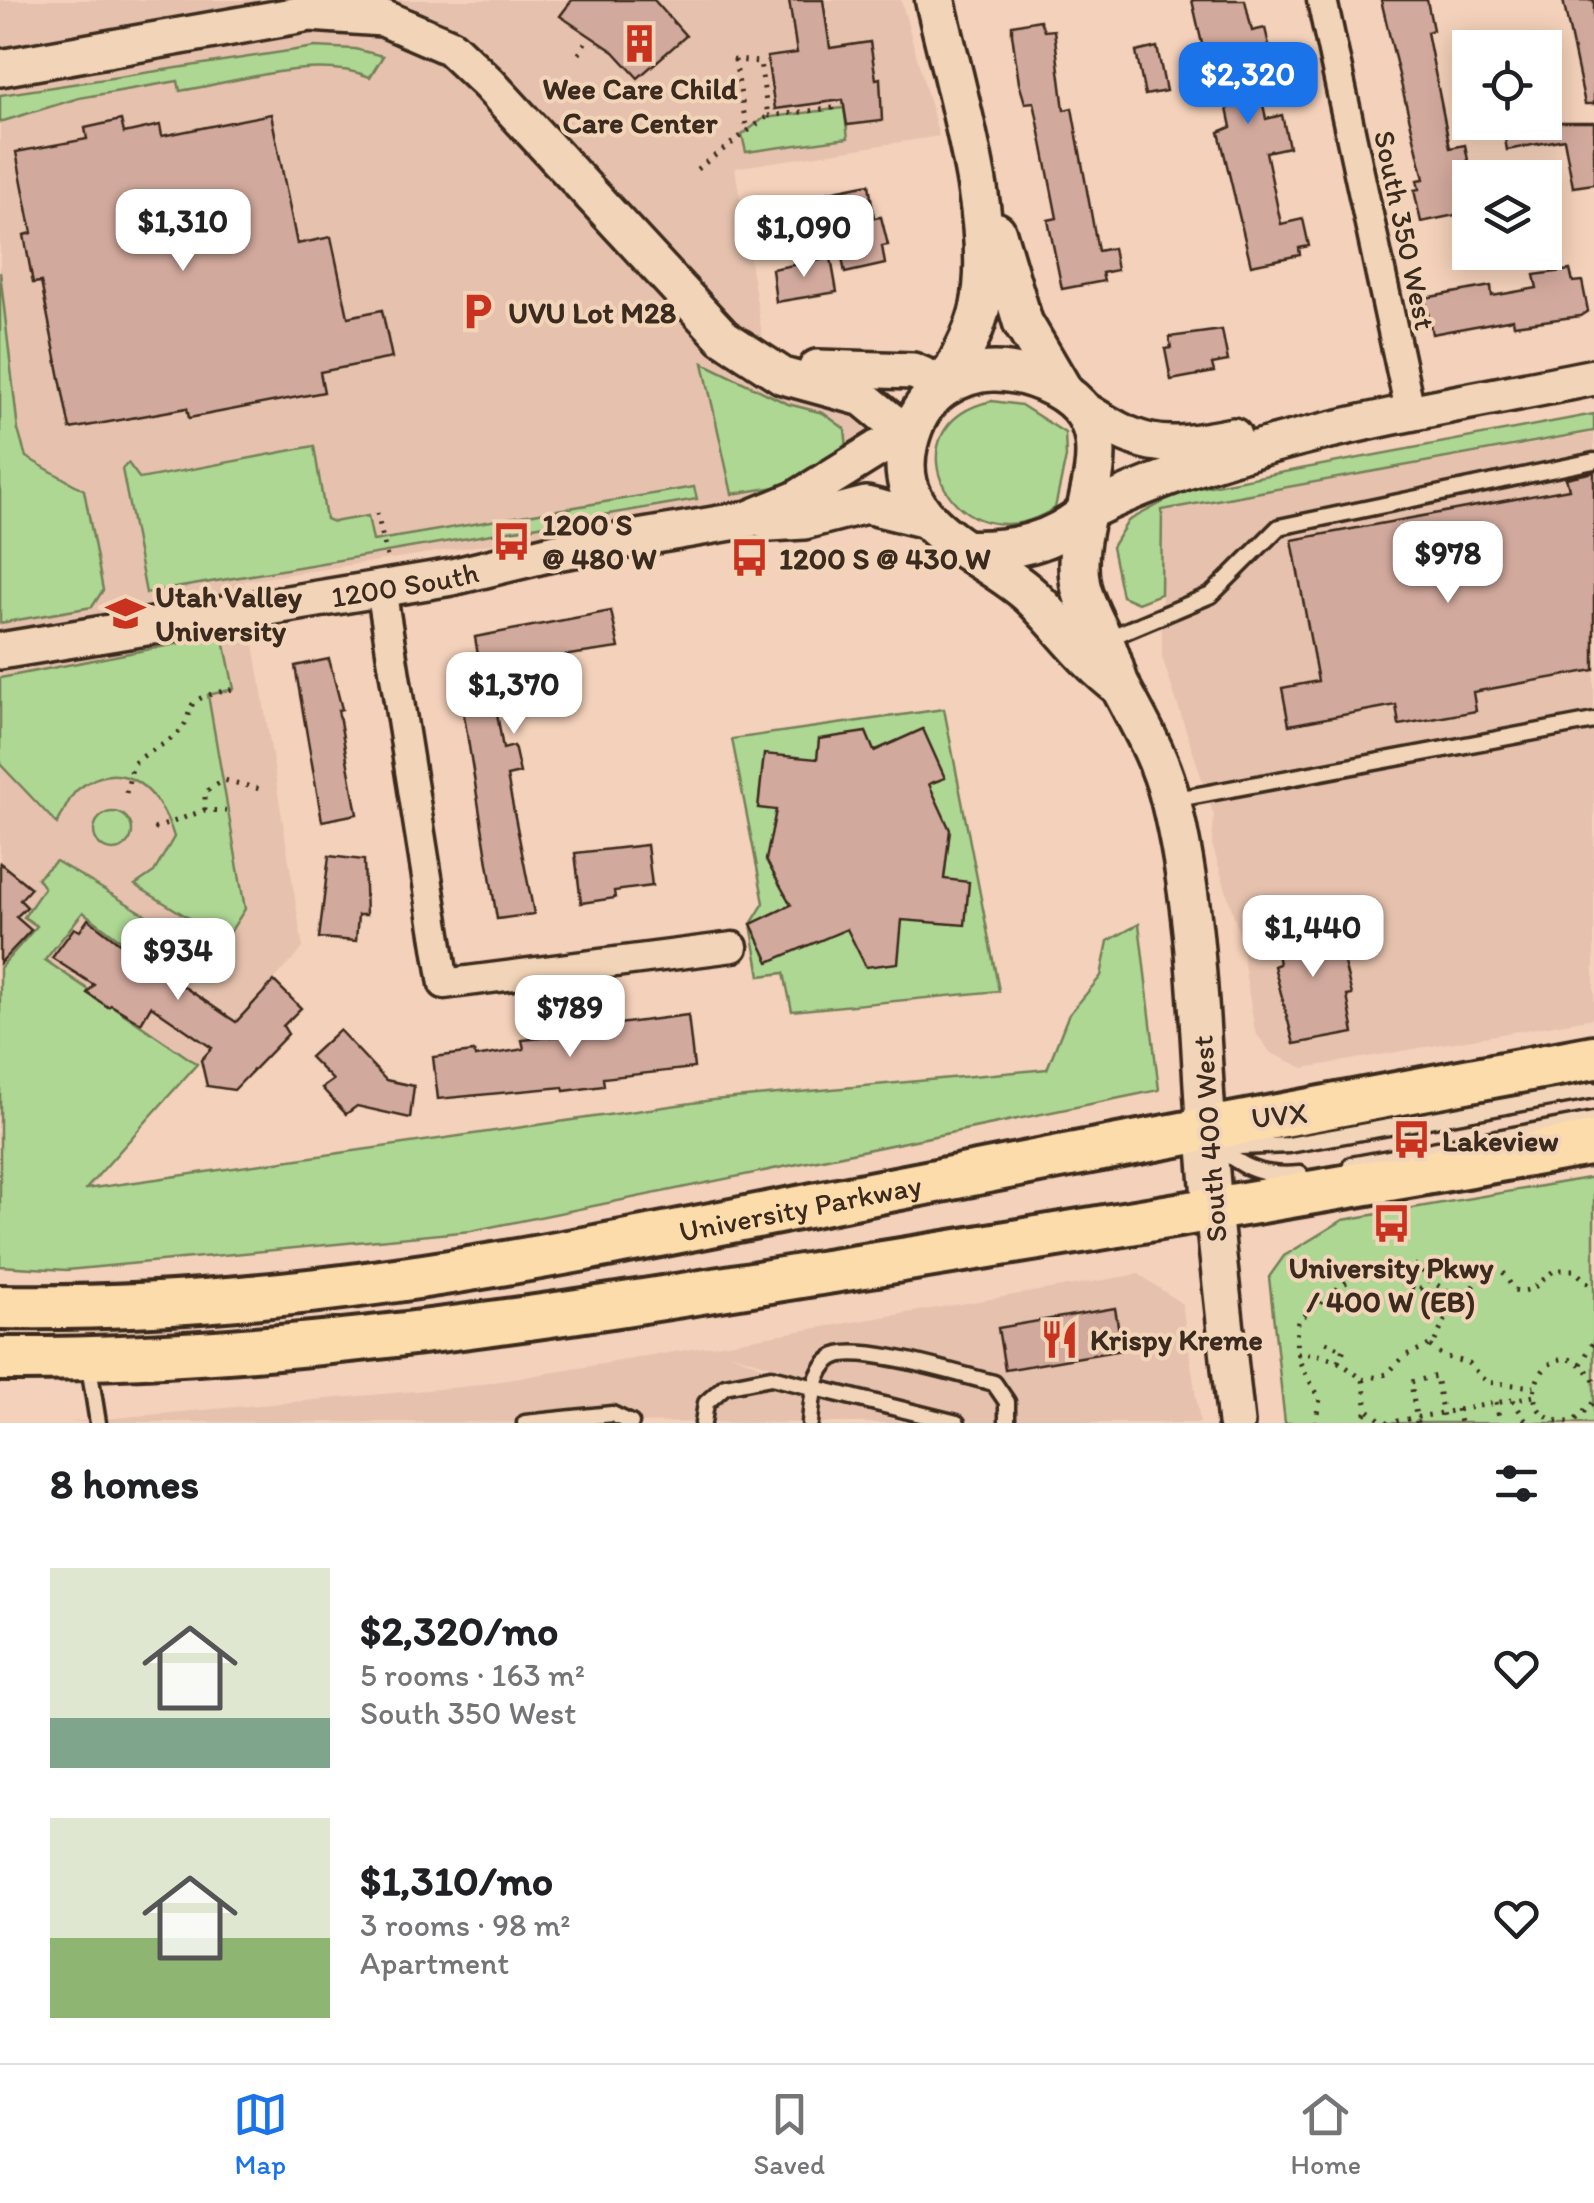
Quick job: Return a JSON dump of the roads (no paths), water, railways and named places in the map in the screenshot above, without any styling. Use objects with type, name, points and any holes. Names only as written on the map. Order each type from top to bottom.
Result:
[{"type":"main road","points":[[935,0],[974,178],[984,290],[974,329],[946,385],[920,411],[909,436],[908,482],[927,520],[966,550],[1011,548],[1044,540],[1087,512],[1098,454],[1093,430],[1023,324],[996,230],[974,178]]},
{"type":"main road","points":[[946,385],[973,374],[1004,370],[1019,372],[1072,400]]},
{"type":"main road","name":"South 400 West","points":[[1087,512],[1078,566],[1080,584],[1120,687],[1146,729],[1171,800],[1196,940],[1204,1128],[1213,1210]]},
{"type":"main road","name":"South 400 West","points":[[966,550],[1029,594],[1090,662],[1120,687]]},
{"type":"main road","name":"University Parkway","points":[[0,1307],[210,1302],[463,1273],[1204,1128],[1594,1057]]},
{"type":"main road","points":[[0,1359],[88,1360],[291,1349],[463,1329],[1213,1210],[1594,1143]]},
{"type":"street","name":"South 350 West","points":[[1322,0],[1412,415]]},
{"type":"street","points":[[0,68],[310,13],[386,9],[450,47],[706,321],[783,376],[864,398],[909,436]]},
{"type":"street","points":[[748,353],[825,369],[913,372],[946,385]]},
{"type":"street","points":[[1087,512],[1170,474],[1319,431],[1594,377]]},
{"type":"street","points":[[1072,400],[1126,437],[1152,445],[1269,431],[1319,431]]},
{"type":"street","name":"1200 South","points":[[0,651],[384,573],[749,519],[795,500],[877,448],[909,436]]},
{"type":"street","name":"1200 South","points":[[749,519],[788,524],[866,505],[927,520]]},
{"type":"street","points":[[384,573],[444,984],[733,947]]},
{"type":"street","name":"South 400 West","points":[[1213,1210],[1236,1423]]},
{"type":"lane","points":[[1103,640],[1210,595],[1278,527],[1594,461]]},
{"type":"lane","points":[[1171,800],[1594,721]]},
{"type":"lane","name":"UVX","points":[[1204,1128],[1239,1147],[1289,1145],[1594,1090]]},
{"type":"lane","name":"UVX","points":[[1328,1169],[1594,1120]]},
{"type":"lane","name":"UVX","points":[[1204,1128],[1234,1162],[1272,1174],[1310,1172]]},
{"type":"lane","points":[[810,1423],[813,1389],[833,1357],[860,1352],[994,1382],[1007,1402],[1007,1423]]},
{"type":"lane","points":[[88,1360],[98,1423]]},
{"type":"lane","points":[[703,1423],[706,1403],[725,1386],[771,1377],[957,1423]]},
{"type":"lane","points":[[525,1423],[612,1414],[631,1423]]},
{"type":"place","name":"Wee Care Child Care Center","points":[[640,44]]},
{"type":"place","name":"UVU Lot M28","points":[[478,312]]},
{"type":"place","name":"1200 S @ 480 W","points":[[512,541]]},
{"type":"place","name":"1200 S @ 430 W","points":[[749,558]]},
{"type":"place","name":"Utah Valley University","points":[[125,613]]},
{"type":"place","name":"Lakeview","points":[[1412,1140]]},
{"type":"place","name":"University Pkwy / 400 W (EB)","points":[[1391,1223]]},
{"type":"place","name":"Krispy Kreme","points":[[1060,1339]]}]
